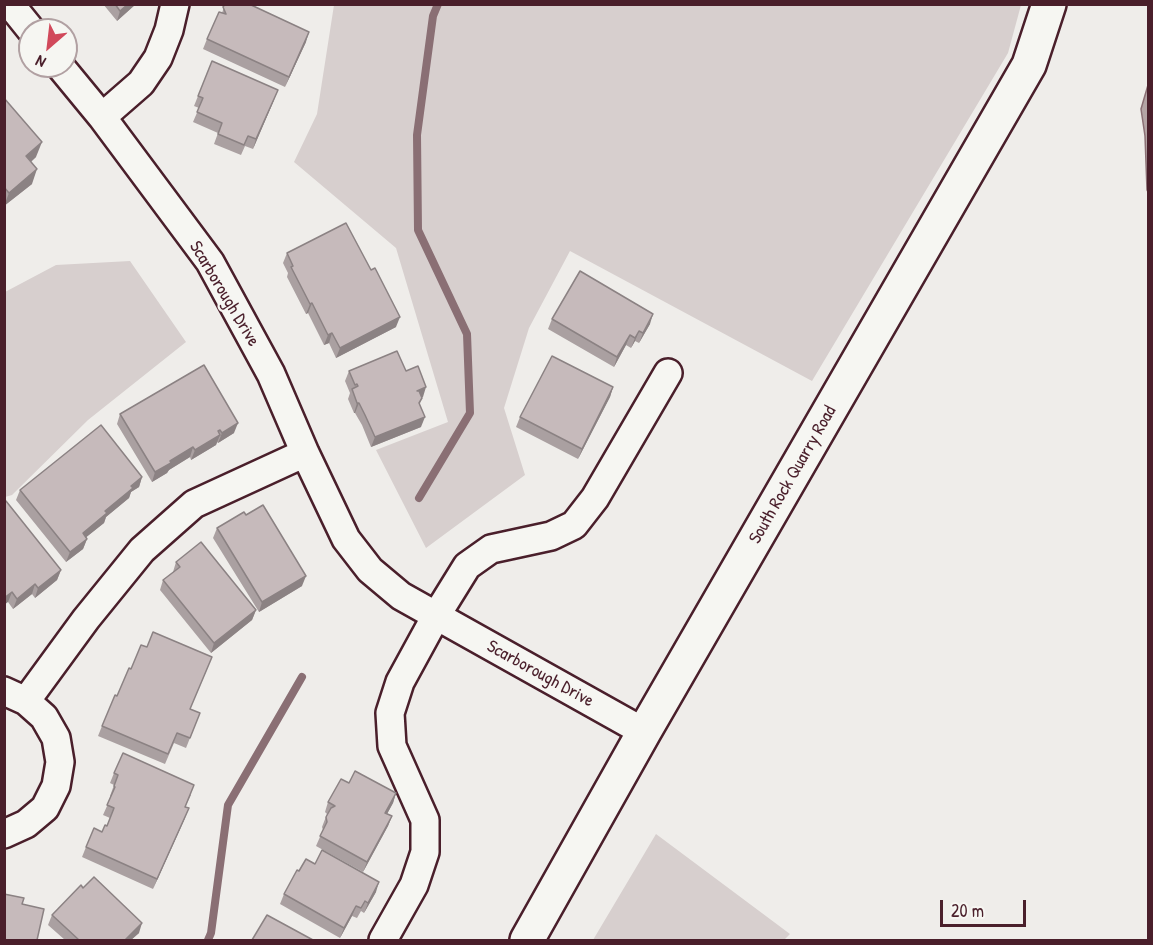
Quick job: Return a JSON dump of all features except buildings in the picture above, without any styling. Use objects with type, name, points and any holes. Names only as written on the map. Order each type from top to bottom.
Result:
[{"type":"street","points":[[10,4],[21,18]]},
{"type":"street","points":[[102,117],[141,83],[158,58],[169,30],[175,4]]},
{"type":"street","name":"South Rock Quarry Road","points":[[527,940],[644,732],[1029,65],[1048,4]]},
{"type":"street","name":"Scarborough Drive","points":[[70,78],[102,117],[210,262],[271,374],[346,539],[370,570],[401,596],[644,732]]},
{"type":"street","points":[[383,940],[414,885],[425,852],[425,820],[392,747],[390,714],[400,682],[436,616],[467,566],[491,549],[550,536],[574,525],[596,498],[668,373]]},
{"type":"street","points":[[4,834],[26,824],[45,808],[56,786],[60,762],[56,738],[44,717],[15,696],[86,619],[142,550],[194,504],[305,453]]},
{"type":"shaded area","points":[[334,5],[1021,5],[1008,53],[812,381],[570,251],[529,328],[504,408],[525,475],[426,548],[376,450],[448,422],[396,248],[294,162],[317,114]]},
{"type":"shaded area","points":[[1148,85],[1148,192],[1141,109]]},
{"type":"shaded area","points":[[130,261],[186,342],[88,420],[12,495],[5,497],[5,292],[56,265]]},
{"type":"shaded area","points":[[656,834],[790,934],[784,940],[593,940]]},
{"type":"waterway","points":[[419,498],[470,413],[467,334],[418,230],[417,135],[433,16],[438,4]]},
{"type":"waterway","points":[[208,940],[211,933],[228,805],[302,677]]}]
